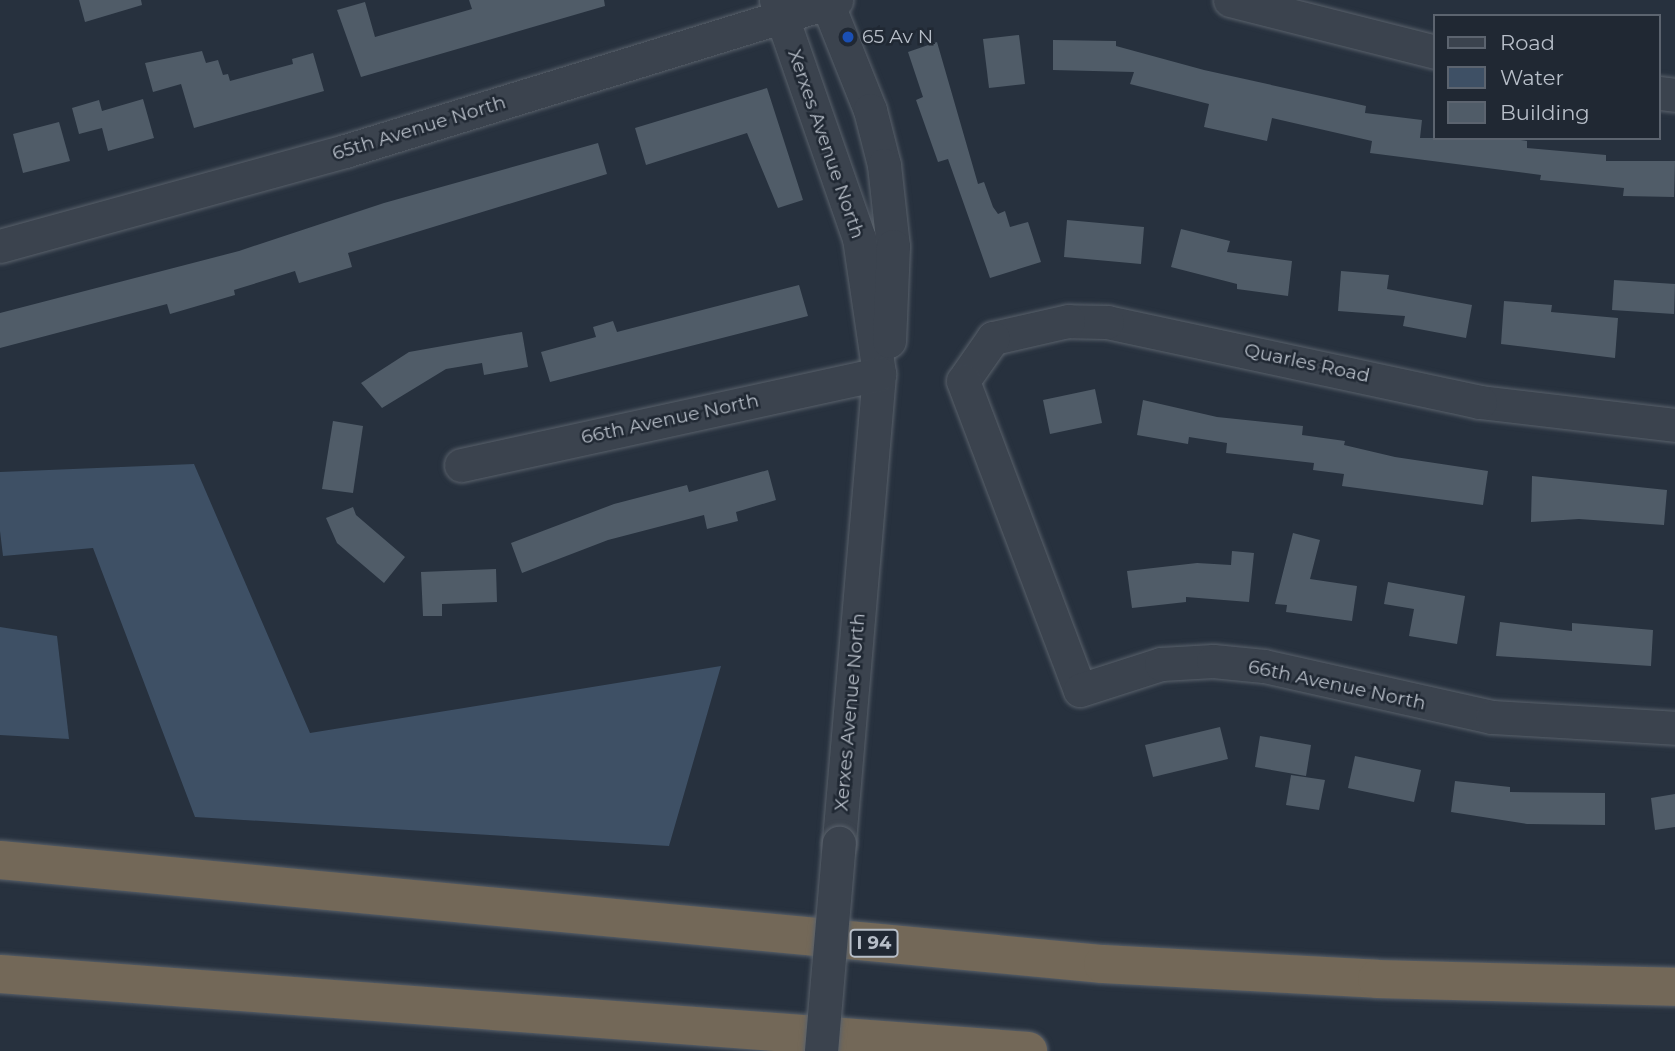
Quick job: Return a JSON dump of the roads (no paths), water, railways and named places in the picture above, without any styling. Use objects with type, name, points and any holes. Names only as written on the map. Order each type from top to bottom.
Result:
[{"type":"highway","name":"I 94","points":[[0,860],[1103,964],[1377,979],[1675,987]]},
{"type":"highway","points":[[0,876],[76,869]]},
{"type":"highway","points":[[0,974],[1028,1051]]},
{"type":"street","points":[[1230,0],[1434,52]]},
{"type":"street","name":"65th Avenue North","points":[[0,246],[196,195],[779,9],[830,1]]},
{"type":"street","name":"Xerxes Avenue North","points":[[821,1051],[878,374],[893,309],[887,189],[870,110],[830,1]]},
{"type":"street","name":"Xerxes Avenue North","points":[[779,9],[859,238],[878,374]]},
{"type":"street","name":"Quarles Road","points":[[963,382],[993,338],[1068,321],[1107,322],[1480,402],[1675,425]]},
{"type":"street","name":"66th Avenue North","points":[[461,465],[878,374]]},
{"type":"street","name":"66th Avenue North","points":[[963,382],[1080,690],[1161,664],[1213,661],[1265,666],[1492,717],[1675,728]]},
{"type":"water","points":[[194,464],[310,733],[721,666],[669,846],[195,817],[93,548],[3,556],[0,531],[0,472]]},
{"type":"water","points":[[0,627],[57,636],[69,739],[0,735]]},
{"type":"place","name":"65 Av N","points":[[848,37]]}]
